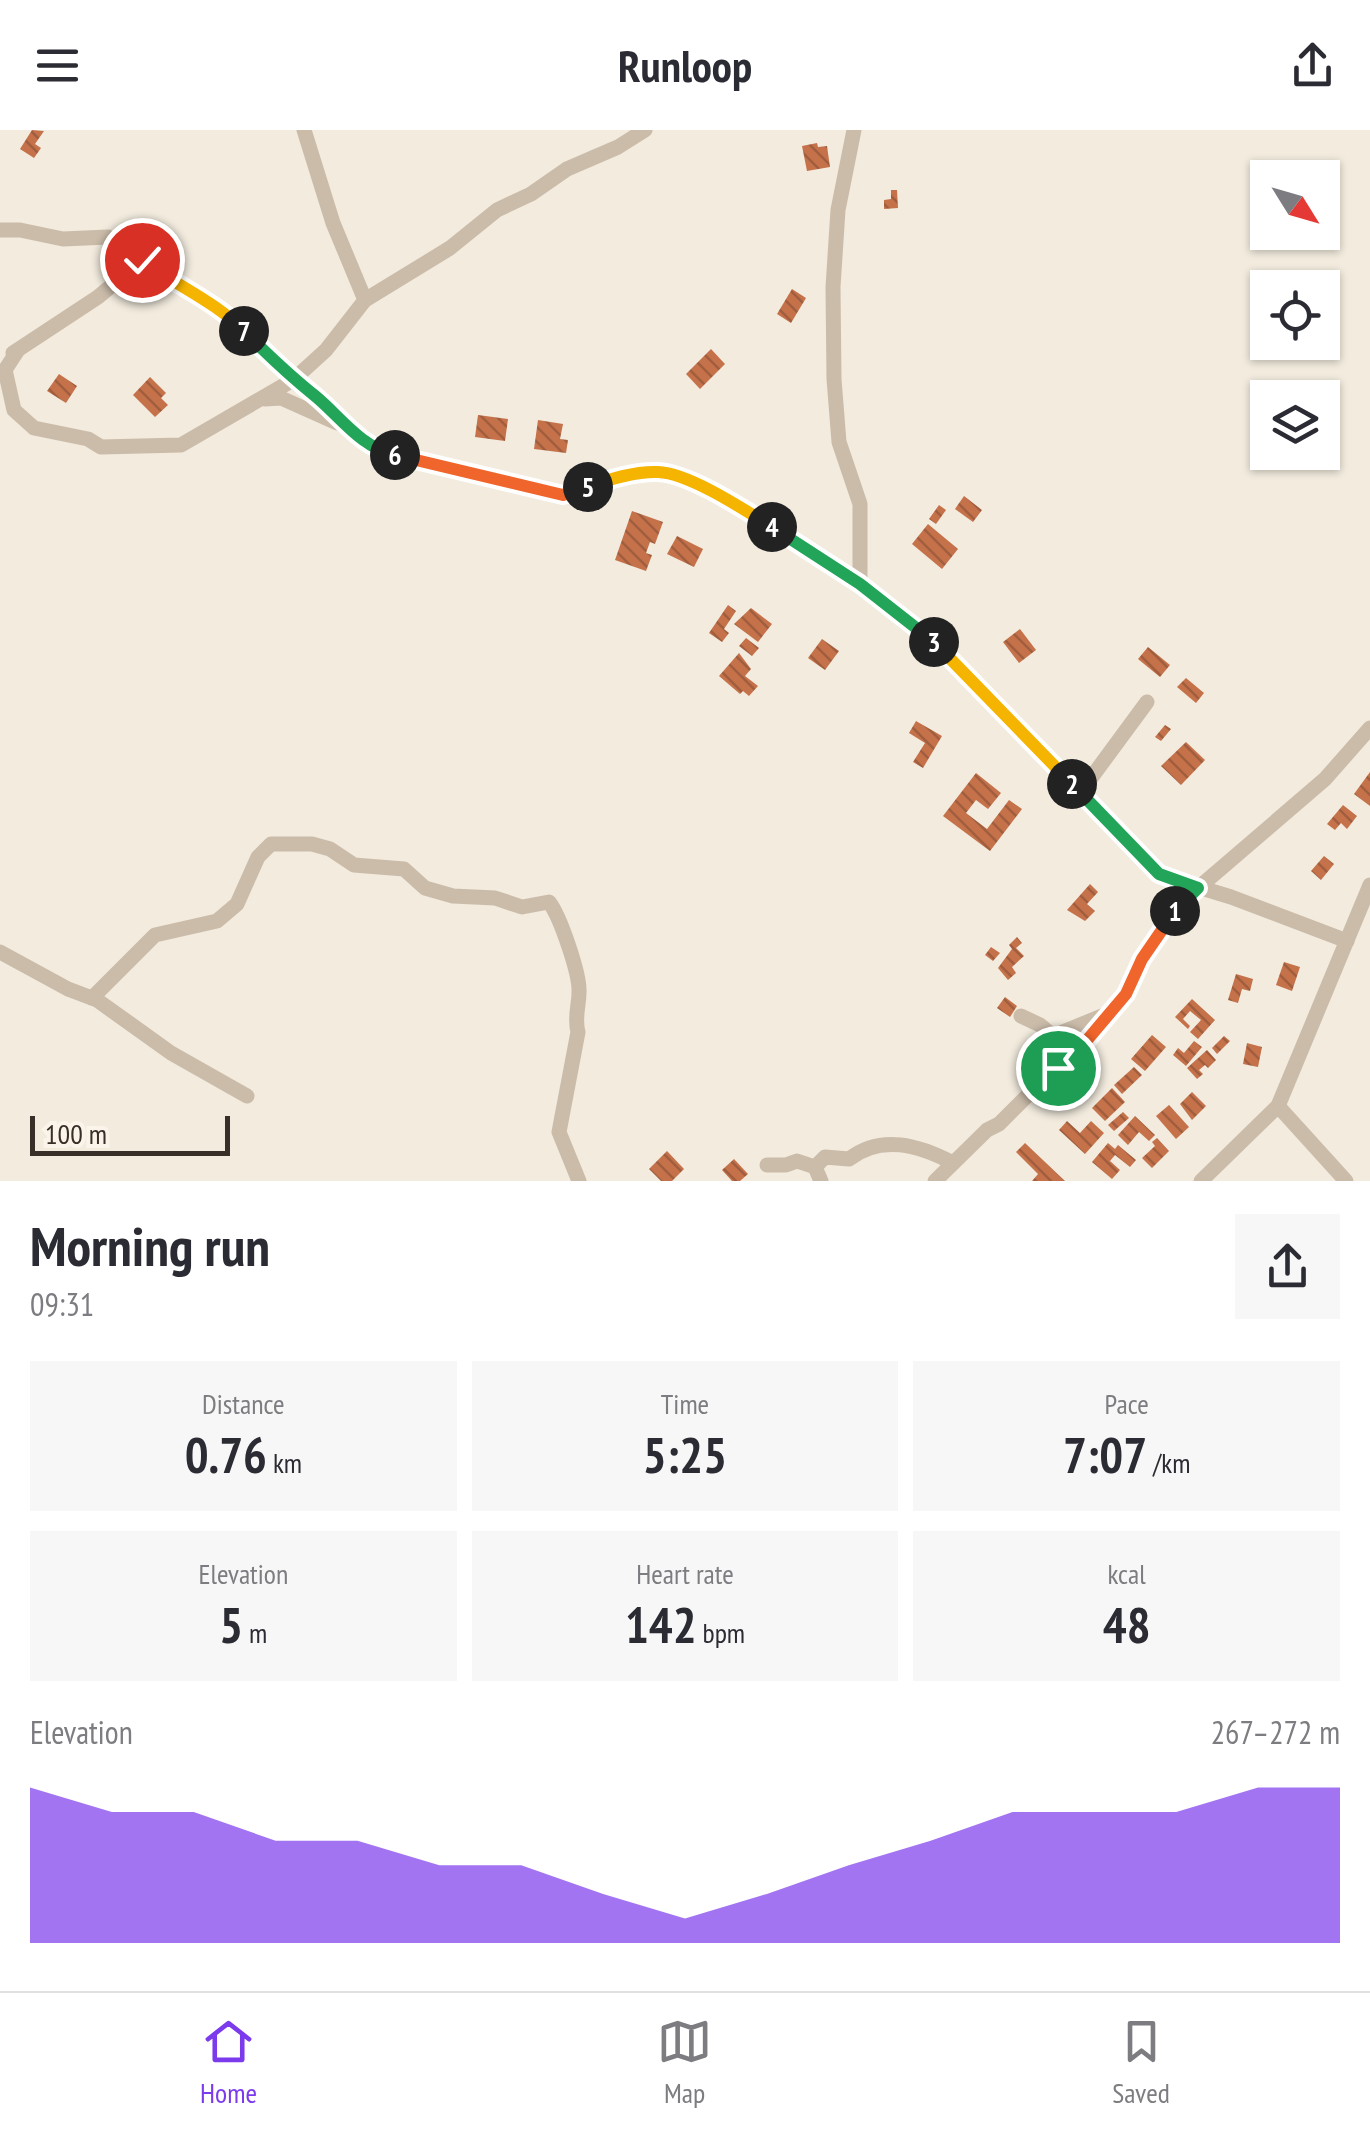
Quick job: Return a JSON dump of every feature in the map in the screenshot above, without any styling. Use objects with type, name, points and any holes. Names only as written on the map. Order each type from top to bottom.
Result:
[{"type":"street","points":[[304,130],[333,223],[365,300]]},
{"type":"street","points":[[18,350],[4,370],[14,410],[34,428],[88,438],[102,447],[181,444],[295,383],[365,300],[450,248],[497,210],[645,130]]},
{"type":"street","points":[[854,130],[838,210],[833,287],[834,380],[839,442],[860,504],[860,584]]},
{"type":"street","points":[[0,230],[63,239],[108,237],[172,282],[227,313],[295,383],[313,394],[345,427]]},
{"type":"street","points":[[0,359],[98,297],[142,260]]},
{"type":"street","points":[[264,399],[281,398],[345,427],[384,453],[563,495],[616,478],[660,472],[711,491],[860,584],[940,646],[1159,874],[1346,941]]},
{"type":"street","points":[[1080,793],[1147,702]]},
{"type":"street","points":[[936,1181],[1048,1076],[1066,1065],[1126,994],[1163,926],[1198,888],[1325,779],[1370,728]]},
{"type":"street","points":[[92,998],[156,935],[217,921],[237,904],[258,857],[271,844],[312,844],[330,849],[354,865],[404,869],[425,888],[453,896],[495,898],[522,907],[549,902],[559,915],[580,991],[575,1023],[578,1032],[561,1105],[559,1132],[579,1181]]},
{"type":"street","points":[[1201,1181],[1278,1106],[1370,884]]},
{"type":"street","points":[[0,952],[92,998],[171,1053],[248,1096]]},
{"type":"street","points":[[1020,1016],[1053,1036],[1110,1012]]},
{"type":"street","points":[[1278,1106],[1346,1181]]},
{"type":"street","points":[[767,1165],[786,1166],[796,1161],[818,1174],[825,1157],[849,1159],[865,1146],[886,1142],[923,1147],[953,1163]]},
{"type":"building","points":[[32,130],[44,131],[35,144],[41,148],[34,158],[20,149]]},
{"type":"building","points":[[817,143],[818,147],[827,146],[830,167],[807,171],[802,146]]},
{"type":"building","points":[[891,190],[897,190],[898,208],[884,209],[884,200],[891,199]]},
{"type":"building","points":[[792,289],[806,298],[791,323],[777,314]]},
{"type":"building","points":[[711,349],[725,364],[700,389],[686,374]]},
{"type":"building","points":[[59,374],[77,386],[66,403],[47,391]]},
{"type":"building","points":[[150,377],[166,393],[161,398],[168,405],[155,417],[133,395]]},
{"type":"building","points":[[478,415],[508,419],[505,441],[475,437]]},
{"type":"building","points":[[538,420],[563,424],[560,439],[568,440],[566,453],[534,449]]},
{"type":"building","points":[[964,496],[982,510],[973,522],[955,509]]},
{"type":"building","points":[[939,505],[946,510],[936,524],[929,519]]},
{"type":"building","points":[[632,511],[663,522],[655,544],[650,542],[646,553],[652,555],[646,571],[615,560]]},
{"type":"building","points":[[928,524],[958,549],[942,569],[912,544]]},
{"type":"building","points":[[677,536],[703,549],[694,567],[667,554]]},
{"type":"building","points":[[728,605],[736,611],[724,629],[729,633],[722,642],[709,633]]},
{"type":"building","points":[[751,608],[772,624],[758,642],[734,624]]},
{"type":"building","points":[[1020,629],[1036,650],[1019,663],[1003,642]]},
{"type":"building","points":[[746,638],[759,648],[752,656],[739,646]]},
{"type":"building","points":[[822,639],[839,651],[825,670],[808,658]]},
{"type":"building","points":[[1148,647],[1170,665],[1160,677],[1138,659]]},
{"type":"building","points":[[739,653],[751,669],[745,676],[758,686],[749,696],[743,691],[740,694],[719,676]]},
{"type":"building","points":[[1186,678],[1204,693],[1196,703],[1177,687]]},
{"type":"building","points":[[916,721],[942,736],[923,768],[913,762],[925,743],[909,733]]},
{"type":"building","points":[[1165,725],[1171,729],[1161,741],[1155,737]]},
{"type":"building","points":[[1186,742],[1205,760],[1181,785],[1161,766]]},
{"type":"building","points":[[1370,772],[1370,806],[1354,794]]},
{"type":"building","points":[[976,773],[1001,793],[988,809],[976,800],[966,813],[987,829],[1009,800],[1022,809],[990,851],[943,816]]},
{"type":"building","points":[[1343,805],[1357,816],[1347,829],[1341,823],[1335,830],[1327,824]]},
{"type":"building","points":[[1324,856],[1334,864],[1321,880],[1311,871]]},
{"type":"building","points":[[1090,884],[1098,892],[1087,904],[1095,911],[1085,921],[1067,910]]},
{"type":"building","points":[[1017,937],[1022,943],[1016,948],[1024,956],[1012,967],[1016,973],[1008,980],[998,968]]},
{"type":"building","points":[[991,947],[1000,953],[993,961],[985,955]]},
{"type":"building","points":[[1284,962],[1300,967],[1292,991],[1276,985]]},
{"type":"building","points":[[1236,974],[1253,979],[1250,991],[1242,989],[1238,1003],[1228,1000]]},
{"type":"building","points":[[1005,997],[1017,1006],[1010,1017],[997,1008]]},
{"type":"building","points":[[1192,999],[1215,1020],[1198,1039],[1190,1032],[1201,1020],[1190,1011],[1183,1019],[1190,1026],[1188,1029],[1175,1017]]},
{"type":"building","points":[[1152,1035],[1166,1047],[1145,1071],[1131,1059]]},
{"type":"building","points":[[1224,1036],[1230,1041],[1217,1054],[1212,1048]]},
{"type":"building","points":[[1194,1041],[1202,1047],[1186,1066],[1173,1055],[1178,1048],[1184,1053]]},
{"type":"building","points":[[1247,1043],[1262,1047],[1258,1067],[1243,1064]]},
{"type":"building","points":[[1207,1050],[1216,1060],[1199,1070],[1203,1074],[1197,1079],[1187,1068]]},
{"type":"building","points":[[1134,1067],[1142,1075],[1122,1094],[1114,1085]]},
{"type":"building","points":[[1112,1088],[1125,1102],[1105,1121],[1092,1108]]},
{"type":"building","points":[[1192,1092],[1206,1106],[1192,1120],[1180,1104]]},
{"type":"building","points":[[1169,1105],[1189,1127],[1176,1139],[1156,1116]]},
{"type":"building","points":[[1123,1112],[1129,1118],[1114,1131],[1108,1125]]},
{"type":"building","points":[[1135,1116],[1155,1135],[1149,1141],[1139,1132],[1128,1145],[1118,1135]]},
{"type":"building","points":[[1067,1121],[1080,1133],[1091,1121],[1104,1133],[1085,1154],[1059,1130]]},
{"type":"building","points":[[1157,1138],[1169,1151],[1152,1168],[1142,1158],[1155,1146],[1152,1142]]},
{"type":"building","points":[[1025,1143],[1065,1181],[1032,1181],[1038,1174],[1016,1152]]},
{"type":"building","points":[[1108,1143],[1115,1149],[1118,1145],[1136,1160],[1130,1167],[1115,1155],[1110,1161],[1120,1170],[1112,1179],[1092,1162]]},
{"type":"building","points":[[667,1151],[684,1169],[672,1181],[661,1181],[649,1169]]},
{"type":"building","points":[[734,1159],[748,1174],[740,1181],[732,1181],[722,1170]]},
{"type":"route","points":[[142,260],[227,313],[298,386],[313,394],[345,427],[384,453],[563,495],[616,478],[660,472],[711,491],[742,508],[860,584],[940,646],[1159,874],[1198,888],[1163,926],[1126,994],[1066,1065],[1058,1068]]}]
